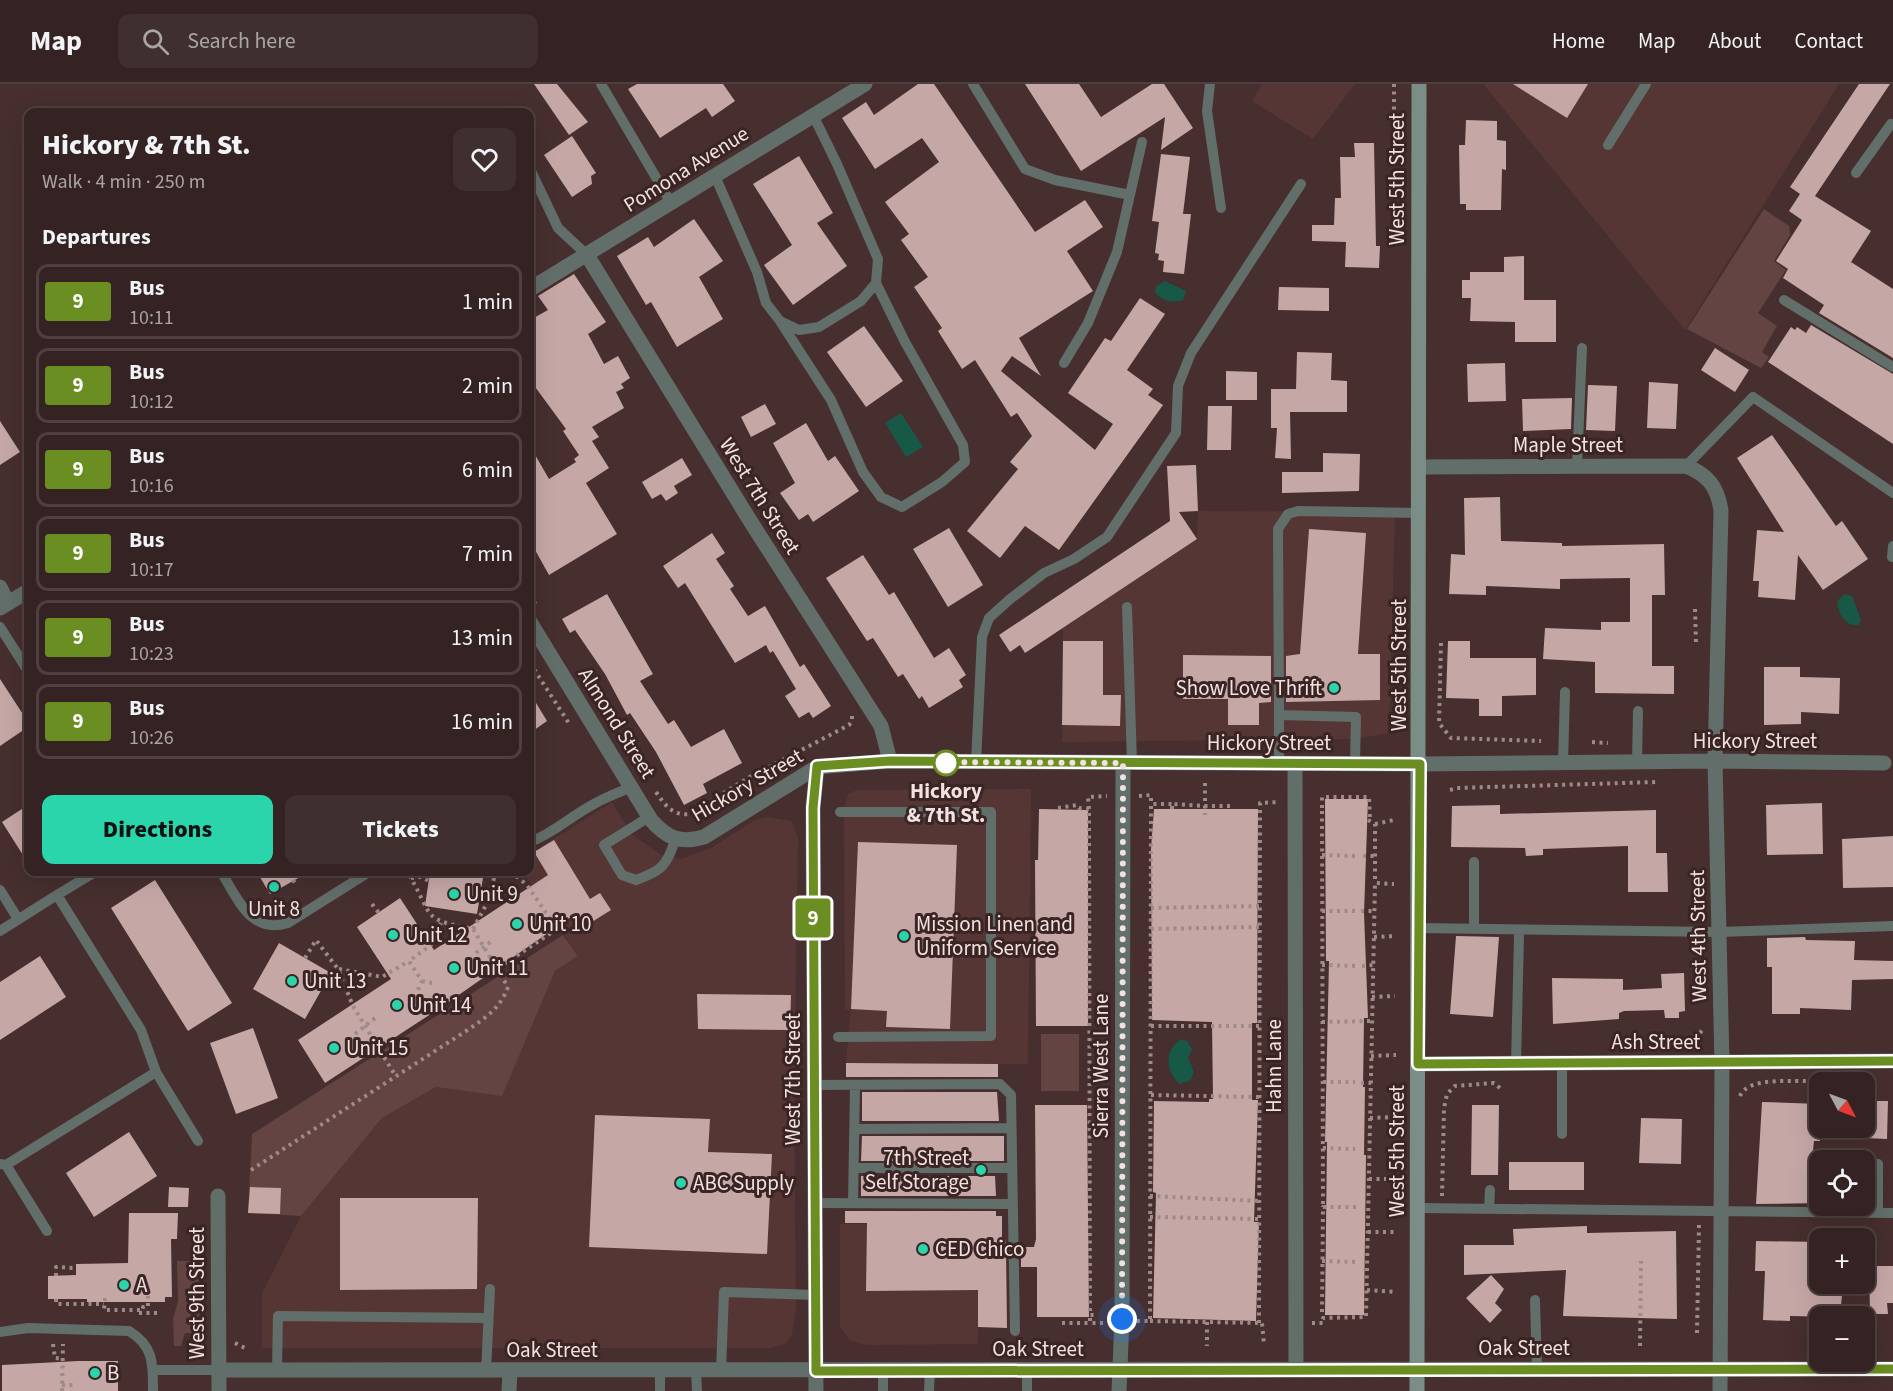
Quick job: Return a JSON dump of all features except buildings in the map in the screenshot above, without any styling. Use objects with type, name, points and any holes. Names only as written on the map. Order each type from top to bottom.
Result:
[{"type":"street","name":"Pomona Avenue","points":[[534,287],[864,84]]},
{"type":"street","name":"West 5th Street","points":[[1417,1391],[1420,764],[1419,84]]},
{"type":"street","name":"West 7th Street","points":[[587,255],[749,519],[881,726],[890,761]]},
{"type":"street","name":"Maple Street","points":[[1420,467],[1686,466]]},
{"type":"street","name":"West 4th Street","points":[[1686,466],[1702,472],[1711,482],[1718,494],[1721,510],[1715,761],[1722,1063],[1720,1391]]},
{"type":"street","points":[[0,587],[4,606],[24,594]]},
{"type":"street","name":"Almond Street","points":[[534,628],[649,817],[661,832],[675,840]]},
{"type":"street","name":"Hickory Street","points":[[675,840],[690,841],[704,837],[817,766],[890,761],[1287,764],[1715,761],[1884,763]]},
{"type":"street","name":"Sierra West Lane","points":[[1119,1391],[1122,1319],[1128,763]]},
{"type":"street","name":"Hahn Lane","points":[[1287,764],[1296,1369]]},
{"type":"street","name":"West 7th Street","points":[[816,1391],[813,808],[817,766]]},
{"type":"street","name":"Ash Street","points":[[1418,1064],[1893,1061]]},
{"type":"street","name":"West 9th Street","points":[[218,1196],[219,1391]]},
{"type":"street","name":"Oak Street","points":[[219,1370],[1893,1369]]},
{"type":"street","points":[[509,1391],[510,1371]]},
{"type":"lane","points":[[601,84],[671,203]]},
{"type":"lane","points":[[974,84],[1025,169],[1055,180],[1130,195]]},
{"type":"lane","points":[[1210,84],[1207,111],[1221,208]]},
{"type":"lane","points":[[1608,145],[1646,84]]},
{"type":"lane","points":[[715,176],[757,272],[766,303],[831,400],[863,472],[881,497],[902,507],[942,482],[965,462],[963,445],[905,342],[876,283],[878,259],[813,115]]},
{"type":"lane","points":[[1856,173],[1891,124],[1893,125]]},
{"type":"lane","points":[[1064,363],[1088,323],[1117,252],[1142,142]]},
{"type":"lane","points":[[534,177],[558,228],[587,255]]},
{"type":"lane","points":[[976,763],[982,637],[989,618],[1044,573],[1074,560],[1107,537],[1176,433],[1178,386],[1191,353],[1300,184]]},
{"type":"lane","points":[[780,321],[798,330],[819,327],[861,302],[876,283]]},
{"type":"lane","points":[[1784,300],[1893,367]]},
{"type":"lane","points":[[1577,466],[1582,348]]},
{"type":"lane","points":[[1686,466],[1754,397],[1893,493]]},
{"type":"lane","points":[[1287,764],[1279,715],[1278,528],[1288,514],[1298,511],[1420,513]]},
{"type":"lane","points":[[1892,557],[1893,546]]},
{"type":"lane","points":[[1127,607],[1128,763]]},
{"type":"lane","points":[[0,627],[24,665]]},
{"type":"lane","points":[[1563,763],[1565,692]]},
{"type":"lane","points":[[1637,762],[1638,711]]},
{"type":"lane","points":[[1279,715],[1356,717],[1355,764]]},
{"type":"lane","points":[[534,840],[548,835],[594,803],[616,796],[632,786]]},
{"type":"lane","points":[[838,1037],[991,1036],[991,812],[840,812]]},
{"type":"lane","points":[[649,817],[604,845],[622,875],[636,880],[654,873],[669,861],[675,840]]},
{"type":"lane","points":[[1474,862],[1474,928]]},
{"type":"lane","points":[[0,931],[88,876]]},
{"type":"lane","points":[[223,876],[247,914],[260,924],[277,927],[288,923],[363,876]]},
{"type":"lane","points":[[0,890],[18,919]]},
{"type":"lane","points":[[57,895],[141,1030],[156,1072],[198,1141]]},
{"type":"lane","points":[[1419,928],[1719,932],[1893,926]]},
{"type":"lane","points":[[1516,1064],[1519,934]]},
{"type":"lane","points":[[1562,1064],[1562,1134]]},
{"type":"lane","points":[[47,1232],[3,1165],[156,1072]]},
{"type":"lane","points":[[814,1084],[855,1086],[1000,1084],[1011,1095],[1015,1331]]},
{"type":"lane","points":[[853,1203],[855,1086]]},
{"type":"lane","points":[[854,1129],[1011,1128]]},
{"type":"lane","points":[[1878,1164],[1878,1213]]},
{"type":"lane","points":[[854,1168],[1011,1168]]},
{"type":"lane","points":[[1489,1209],[1490,1190]]},
{"type":"lane","points":[[815,1203],[1012,1204]]},
{"type":"lane","points":[[1418,1208],[1721,1213],[1893,1213]]},
{"type":"lane","points":[[486,1371],[489,1289]]},
{"type":"lane","points":[[721,1371],[724,1292],[816,1295]]},
{"type":"lane","points":[[1535,1300],[1537,1369]]},
{"type":"lane","points":[[277,1370],[278,1316],[488,1318]]},
{"type":"lane","points":[[0,1332],[27,1328],[129,1331],[140,1338],[148,1347],[153,1358],[153,1391]]},
{"type":"lane","points":[[153,1370],[219,1370]]},
{"type":"lane","points":[[1027,1370],[1027,1391]]},
{"type":"lane","points":[[660,1371],[660,1391]]},
{"type":"lane","points":[[696,1371],[697,1391]]},
{"type":"lane","points":[[883,1391],[884,1371]]},
{"type":"lane","points":[[929,1391],[930,1371]]},
{"type":"path","points":[[1394,84],[1394,119]]},
{"type":"path","points":[[1695,609],[1695,643]]},
{"type":"path","points":[[1441,643],[1438,723],[1443,731],[1451,738],[1541,741]]},
{"type":"path","points":[[534,669],[576,733]]},
{"type":"path","points":[[660,797],[675,812],[682,815],[696,811],[748,778],[849,725],[853,716],[848,707]]},
{"type":"path","points":[[1450,790],[1657,782]]},
{"type":"path","points":[[1205,783],[1205,815]]},
{"type":"path","points":[[1062,1323],[1091,1319],[1094,1315],[1090,1315],[1088,796],[1110,796],[1110,790]]},
{"type":"path","points":[[1134,796],[1151,795],[1150,1310]]},
{"type":"path","points":[[1322,1312],[1322,797],[1369,797],[1369,820],[1375,824],[1394,820]]},
{"type":"path","points":[[1259,1323],[1260,803],[1280,802]]},
{"type":"path","points":[[1151,804],[1172,807],[1231,806],[1231,809]]},
{"type":"path","points":[[1058,808],[1077,805],[1089,810]]},
{"type":"path","points":[[1303,1323],[1323,1323],[1323,1318],[1366,1317],[1375,824]]},
{"type":"path","points":[[1322,855],[1375,856]]},
{"type":"path","points":[[473,929],[486,905],[495,876]]},
{"type":"path","points":[[498,968],[557,929],[527,885],[516,876]]},
{"type":"path","points":[[250,1170],[493,1013],[503,1002],[508,987],[473,929],[441,923],[425,910],[411,878],[421,877],[429,881]]},
{"type":"path","points":[[293,880],[297,886]]},
{"type":"path","points":[[1375,884],[1395,884]]},
{"type":"path","points":[[372,904],[379,913]]},
{"type":"path","points":[[1151,908],[1260,906]]},
{"type":"path","points":[[1323,911],[1374,911]]},
{"type":"path","points":[[338,969],[382,976],[431,945],[441,923]]},
{"type":"path","points":[[1151,929],[1260,927]]},
{"type":"path","points":[[1374,937],[1395,936]]},
{"type":"path","points":[[305,958],[316,940],[338,969],[364,1027],[395,1075]]},
{"type":"path","points":[[476,953],[494,940]]},
{"type":"path","points":[[409,961],[422,981],[432,983]]},
{"type":"path","points":[[1322,965],[1373,965]]},
{"type":"path","points":[[418,990],[422,981]]},
{"type":"path","points":[[1372,997],[1395,996]]},
{"type":"path","points":[[355,1034],[375,1018]]},
{"type":"path","points":[[1322,1022],[1372,1022]]},
{"type":"path","points":[[1151,1026],[1260,1026]]},
{"type":"path","points":[[1371,1056],[1396,1055]]},
{"type":"path","points":[[1737,1102],[1743,1090],[1751,1083],[1809,1081]]},
{"type":"path","points":[[1323,1082],[1355,1082]]},
{"type":"path","points":[[1361,1083],[1371,1083]]},
{"type":"path","points":[[1442,1209],[1444,1108],[1447,1095],[1455,1086],[1494,1083],[1500,1088]]},
{"type":"path","points":[[1151,1095],[1260,1097]]},
{"type":"path","points":[[1370,1118],[1396,1117]]},
{"type":"path","points":[[1323,1148],[1355,1149]]},
{"type":"path","points":[[1362,1149],[1370,1149]]},
{"type":"path","points":[[1369,1179],[1396,1179]]},
{"type":"path","points":[[1150,1196],[1259,1201]]},
{"type":"path","points":[[1323,1207],[1369,1207]]},
{"type":"path","points":[[1698,1333],[1699,1212]]},
{"type":"path","points":[[1150,1217],[1259,1219]]},
{"type":"path","points":[[1368,1232],[1396,1232]]},
{"type":"path","points":[[1322,1261],[1367,1263]]},
{"type":"path","points":[[1640,1346],[1641,1261]]},
{"type":"path","points":[[56,1275],[56,1267],[74,1268]]},
{"type":"path","points":[[1367,1290],[1397,1292]]},
{"type":"path","points":[[138,1314],[148,1307],[148,1296]]},
{"type":"path","points":[[105,1298],[104,1310],[138,1314],[159,1313]]},
{"type":"path","points":[[56,1299],[56,1304],[104,1304]]},
{"type":"path","points":[[63,1304],[63,1312]]},
{"type":"path","points":[[1150,1321],[1262,1323],[1264,1344]]},
{"type":"path","points":[[1207,1322],[1207,1346]]},
{"type":"path","points":[[62,1391],[63,1339]]},
{"type":"path","points":[[53,1344],[55,1358],[63,1359]]},
{"type":"path","points":[[62,1385],[76,1385]]},
{"type":"shaded area","points":[[1262,84],[1355,84],[1313,139],[1252,101]]},
{"type":"shaded area","points":[[1483,84],[1839,84],[1685,330]]},
{"type":"shaded area","points":[[1764,209],[1789,226],[1790,235],[1774,261],[1786,270],[1758,313],[1777,326],[1762,352],[1769,357],[1761,368],[1687,329]]},
{"type":"shaded area","points":[[1165,281],[1186,291],[1183,300],[1168,301],[1155,292],[1156,286]]},
{"type":"shaded area","points":[[901,413],[923,447],[906,457],[885,423]]},
{"type":"shaded area","points":[[1198,511],[1395,512],[1389,733],[1355,739],[1062,742],[1063,628],[1197,539]]},
{"type":"shaded area","points":[[1845,594],[1852,596],[1861,620],[1859,625],[1846,621],[1839,610],[1837,601]]},
{"type":"shaded area","points":[[1031,789],[1028,1064],[846,1063],[851,1010],[845,1009],[844,808],[848,794],[857,790]]},
{"type":"shaded area","points":[[612,802],[631,834],[663,856],[681,859],[711,848],[753,821],[767,817],[791,821],[798,837],[794,1094],[796,1311],[792,1334],[785,1344],[769,1348],[262,1348],[262,1293],[301,1216],[382,1118],[436,1087],[502,1095],[555,971],[578,956],[526,876],[534,876],[534,851]]},
{"type":"shaded area","points":[[563,935],[578,956],[555,971],[502,1096],[436,1087],[382,1118],[301,1216],[248,1213],[252,1134]]},
{"type":"shaded area","points":[[1041,1034],[1079,1034],[1079,1091],[1041,1091]]},
{"type":"shaded area","points":[[1181,1039],[1187,1041],[1192,1049],[1188,1058],[1194,1072],[1190,1081],[1179,1084],[1171,1073],[1168,1061],[1171,1049]]},
{"type":"shaded area","points":[[840,1224],[979,1224],[978,1344],[867,1345],[850,1341],[840,1326]]},
{"type":"shaded area","points":[[177,1261],[198,1261],[200,1340],[191,1333],[185,1333],[181,1346],[174,1346],[173,1319],[178,1301]]},
{"type":"bus line","name":"9","points":[[1893,1061],[1418,1064],[1420,764],[890,761],[817,766],[813,808],[816,1371],[1418,1368],[1893,1369]]},
{"type":"place","name":"Show Love Thrift","points":[[1334,688]]},
{"type":"place","name":"Hickory & 7th St.","points":[[946,763]]},
{"type":"place","name":"Unit 8","points":[[274,887]]},
{"type":"place","name":"Unit 9","points":[[454,894]]},
{"type":"place","name":"Unit 10","points":[[517,924]]},
{"type":"place","name":"Unit 12","points":[[393,935]]},
{"type":"place","name":"Mission Linen and Uniform Service","points":[[904,936]]},
{"type":"place","name":"Unit 11","points":[[454,968]]},
{"type":"place","name":"Unit 13","points":[[292,981]]},
{"type":"place","name":"Unit 14","points":[[397,1005]]},
{"type":"place","name":"Unit 15","points":[[334,1048]]},
{"type":"place","name":"7th Street Self Storage","points":[[981,1170]]},
{"type":"place","name":"ABC Supply","points":[[681,1183]]},
{"type":"place","name":"CED Chico","points":[[923,1249]]},
{"type":"place","name":"A","points":[[124,1285]]},
{"type":"place","name":"B","points":[[95,1373]]},
{"type":"route","points":[[946,763],[939,762],[1123,763],[1122,1319]]}]
